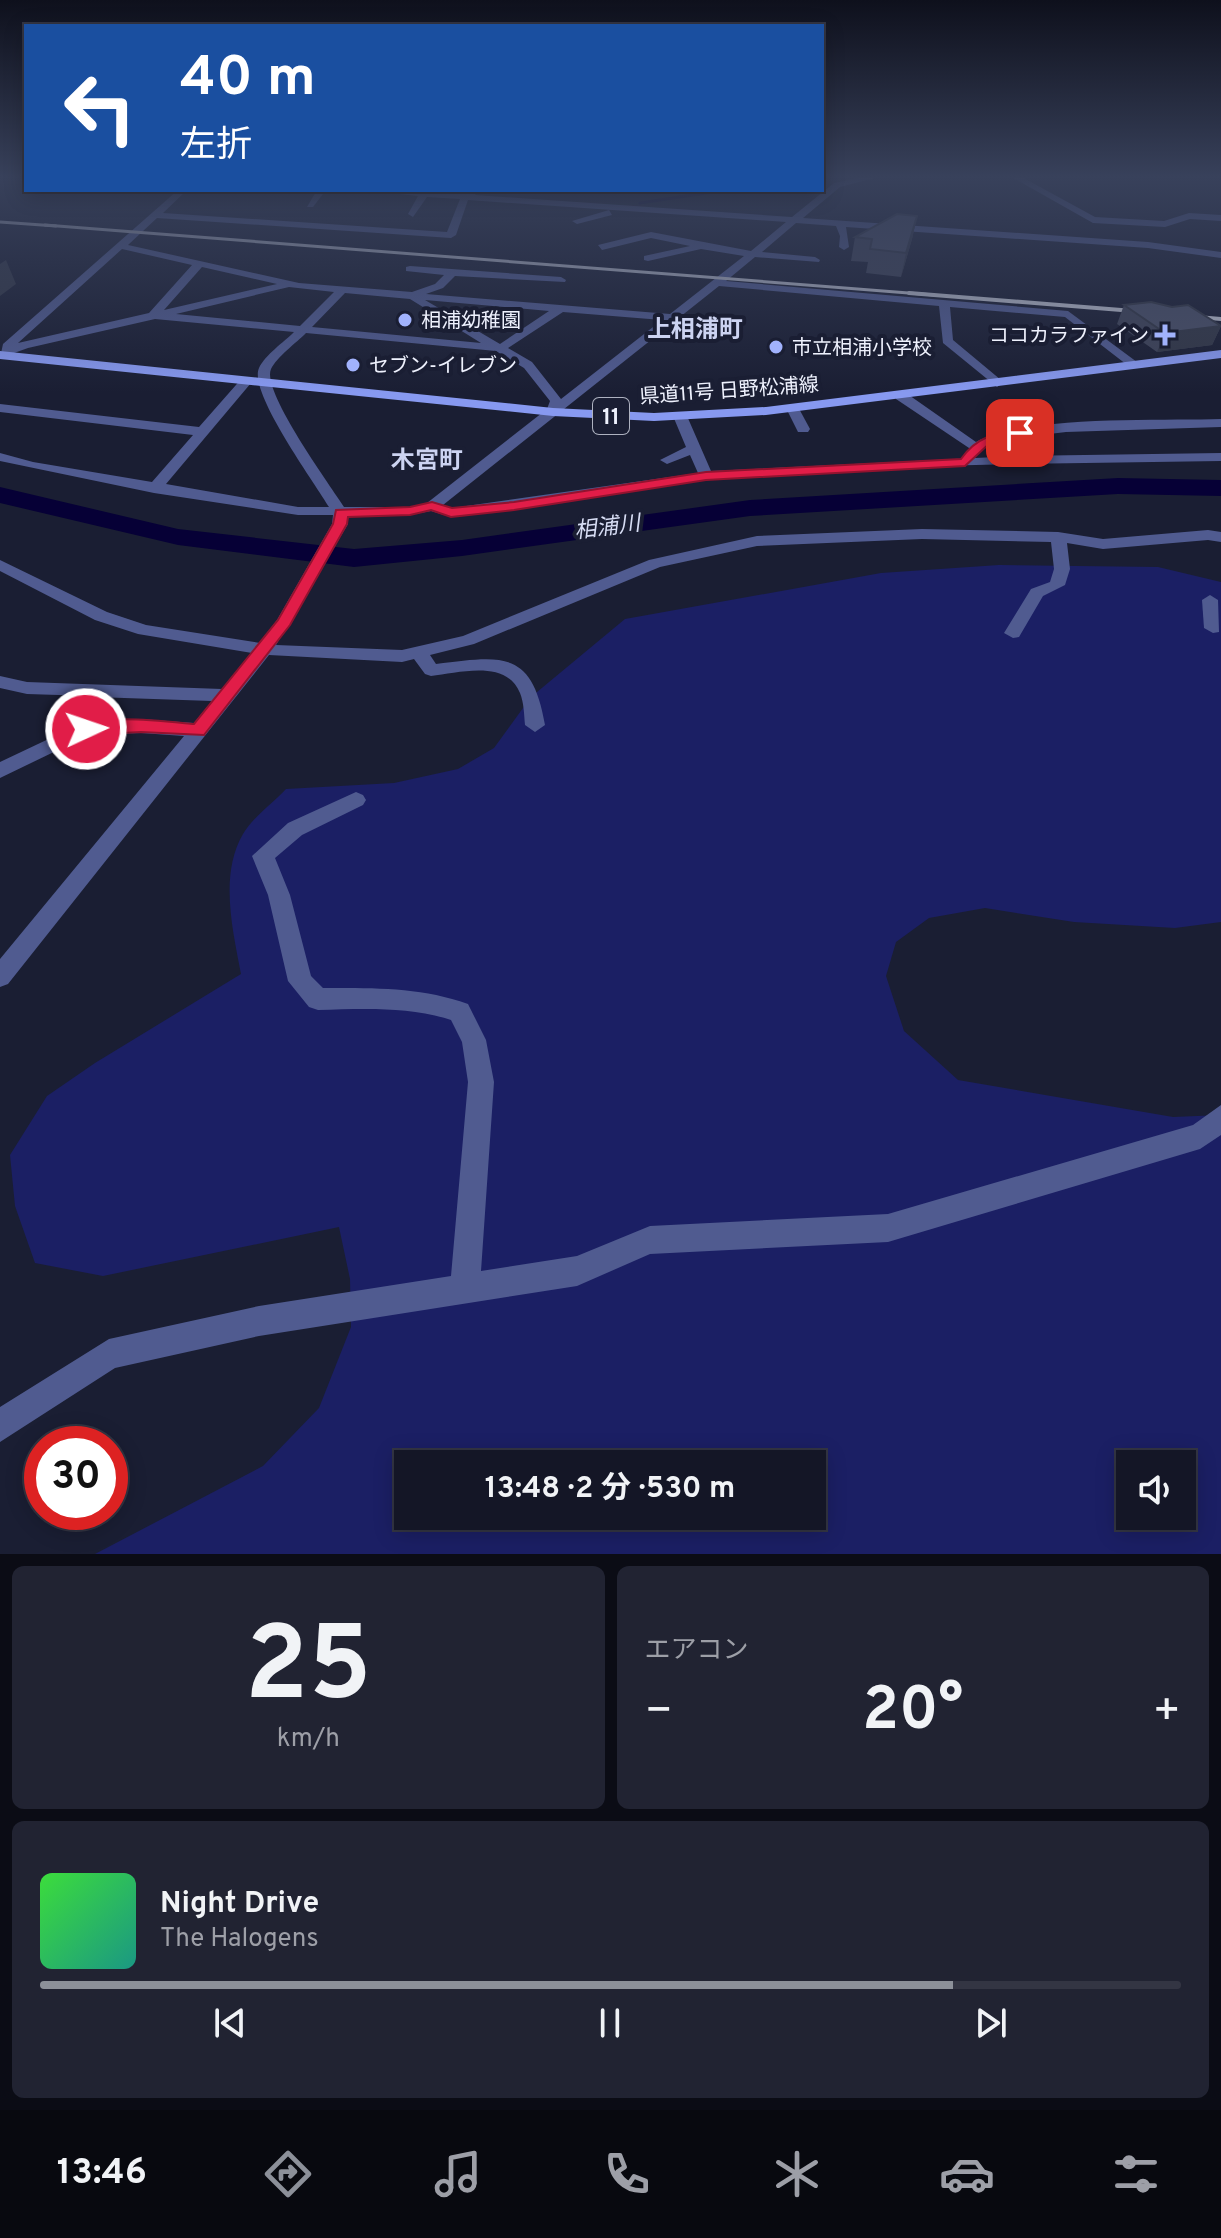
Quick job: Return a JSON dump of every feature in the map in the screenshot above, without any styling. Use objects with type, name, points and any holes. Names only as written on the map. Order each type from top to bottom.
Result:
[{"type":"main road","name":"県道11号 日野松浦線","points":[[0,354],[553,412],[680,416],[901,396],[1221,354]]},
{"type":"street","points":[[0,354],[117,249]]},
{"type":"street","points":[[131,249],[292,284],[673,318]]},
{"type":"street","points":[[649,257],[693,249]]},
{"type":"street","points":[[713,249],[815,260]]},
{"type":"street","points":[[0,457],[31,466],[154,489],[341,518],[432,506],[761,249]]},
{"type":"street","points":[[1174,249],[1221,255]]},
{"type":"street","points":[[798,259],[800,274]]},
{"type":"street","points":[[153,315],[199,264]]},
{"type":"street","points":[[410,269],[554,282]]},
{"type":"street","points":[[409,295],[439,286],[452,273]]},
{"type":"street","points":[[717,283],[1068,314],[1135,365]]},
{"type":"street","points":[[0,354],[24,345],[292,284]]},
{"type":"street","points":[[154,489],[204,432],[348,290]]},
{"type":"street","points":[[409,295],[528,365],[556,401],[553,412]]},
{"type":"street","points":[[153,315],[501,348],[575,299]]},
{"type":"street","points":[[944,303],[947,341],[997,383]]},
{"type":"street","points":[[1026,310],[1029,325]]},
{"type":"street","points":[[255,380],[341,518]]},
{"type":"street","points":[[901,396],[975,448]]},
{"type":"street","points":[[0,408],[204,432]]},
{"type":"street","points":[[792,408],[803,429]]},
{"type":"street","points":[[680,416],[706,476]]},
{"type":"street","points":[[965,462],[975,448],[986,440],[1011,434],[1221,423]]},
{"type":"street","points":[[667,460],[693,449]]},
{"type":"street","points":[[432,506],[451,513],[706,476],[847,461],[1221,457]]},
{"type":"street","points":[[0,977],[265,648],[284,622],[341,518]]},
{"type":"street","points":[[0,565],[101,616],[144,630],[265,648],[343,655],[402,656],[468,640],[655,563],[757,541],[922,534],[1058,537],[1103,544],[1208,535],[1221,537]]},
{"type":"street","points":[[1013,633],[1037,593],[1057,585],[1062,569],[1058,537]]},
{"type":"street","points":[[1208,600],[1213,628]]},
{"type":"street","points":[[419,652],[431,670],[497,664],[509,667],[530,692],[535,725]]},
{"type":"street","points":[[0,682],[27,688],[227,695]]},
{"type":"street","points":[[86,729],[85,721],[92,702]]},
{"type":"street","points":[[0,771],[86,729],[141,726],[198,730]]},
{"type":"street","points":[[356,800],[295,829],[263,856],[279,895],[300,981],[318,999],[401,999],[433,1003],[459,1012],[474,1040],[481,1095],[465,1289]]},
{"type":"street","points":[[0,1426],[109,1354],[259,1321],[577,1271],[650,1240],[888,1228],[1200,1136],[1221,1118]]},
{"type":"shaded area","points":[[999,565],[1158,567],[1221,582],[1221,922],[1175,928],[1074,922],[985,908],[929,918],[896,942],[886,976],[904,1031],[958,1080],[1173,1117],[1221,1115],[1221,1554],[95,1554],[263,1466],[319,1408],[351,1327],[350,1279],[339,1227],[103,1276],[35,1263],[15,1206],[10,1155],[47,1096],[241,974],[230,903],[231,867],[247,828],[286,789],[394,783],[458,769],[494,748],[531,697],[625,619],[881,573]]},
{"type":"building","points":[[870,249],[907,249],[906,253]]},
{"type":"building","points":[[1151,302],[1172,307],[1188,305],[1221,326],[1165,333],[1124,305]]},
{"type":"waterway","name":"相浦川","points":[[0,495],[178,537],[354,558],[462,548],[750,508],[1118,486],[1221,488]]},
{"type":"railway","points":[[344,249],[931,295]]},
{"type":"railway","points":[[909,293],[931,295]]},
{"type":"railway","points":[[931,295],[1146,312]]},
{"type":"railway","points":[[1186,316],[1221,319]]},
{"type":"place","name":"相浦幼稚園","points":[[405,320]]},
{"type":"place","name":"ココカラファイン","points":[[1165,335]]},
{"type":"place","name":"市立相浦小学校","points":[[776,347]]},
{"type":"place","name":"セブン-イレブン","points":[[353,365]]},
{"type":"district","name":"上相浦町","points":[[695,329]]},
{"type":"district","name":"木宮町","points":[[427,460]]},
{"type":"route","points":[[86,729],[141,726],[198,730],[284,622],[340,524],[341,513],[410,511],[432,506],[451,513],[706,476],[965,462],[975,448],[986,440],[1020,433]]}]
